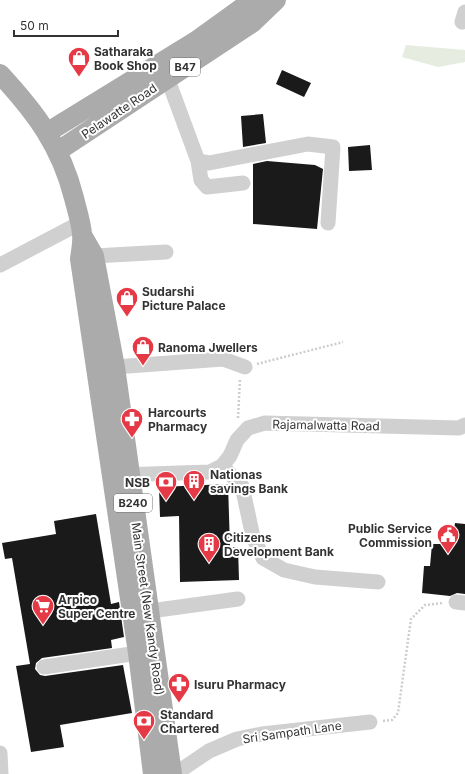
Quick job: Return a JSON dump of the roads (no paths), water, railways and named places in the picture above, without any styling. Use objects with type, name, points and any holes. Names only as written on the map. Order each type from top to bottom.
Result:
[{"type":"main road","name":"Pelawatte Road","points":[[58,151],[90,130],[164,71],[196,41],[252,0]]},
{"type":"main road","name":"Pelawatte Road","points":[[48,132],[80,113],[164,71],[252,23],[276,0]]},
{"type":"main road","name":"B240","points":[[0,74],[27,103],[48,132],[58,151]]},
{"type":"main road","points":[[27,103],[52,112],[80,113]]},
{"type":"main road","name":"B47","points":[[69,178],[76,153],[90,130]]},
{"type":"main road","name":"Main Street (New Kandy Road)","points":[[58,151],[69,178],[81,229],[94,256],[114,367],[120,475],[138,653],[153,774]]},
{"type":"main road","name":"Main Street (New Kandy Road)","points":[[81,229],[80,259],[120,475],[150,611],[173,774]]},
{"type":"street","points":[[164,71],[198,161],[201,180],[207,187],[243,183]]},
{"type":"street","points":[[198,161],[209,164],[308,144],[333,147],[328,223]]},
{"type":"street","points":[[0,265],[81,229]]},
{"type":"street","points":[[94,256],[166,252]]},
{"type":"street","points":[[114,367],[223,360],[245,367]]},
{"type":"street","name":"Rajamalwatta Road","points":[[222,466],[230,456],[237,440],[248,428],[265,423],[459,428],[465,425]]},
{"type":"street","points":[[120,475],[210,472],[222,466],[242,486],[253,538],[263,558],[284,570],[315,577],[378,582]]},
{"type":"street","points":[[150,611],[238,599]]},
{"type":"street","points":[[44,667],[138,653]]},
{"type":"street","name":"Sri Sampath Lane","points":[[173,774],[209,751],[237,739],[262,734],[370,722]]},
{"type":"street","points":[[0,753],[1,774]]},
{"type":"place","name":"Satharaka Book Shop","points":[[79,78]]},
{"type":"place","name":"Sudarshi Picture Palace","points":[[127,318]]},
{"type":"place","name":"Ranoma Jwellers","points":[[143,366]]},
{"type":"place","name":"Harcourts Pharmacy","points":[[132,438]]},
{"type":"place","name":"Nationas savings Bank","points":[[194,500]]},
{"type":"place","name":"NSB","points":[[166,502]]},
{"type":"place","name":"Public Service Commission","points":[[448,554]]},
{"type":"place","name":"Citizens Development Bank","points":[[209,564]]},
{"type":"place","name":"Arpico Super Centre","points":[[43,626]]},
{"type":"place","name":"Isuru Pharmacy","points":[[179,704]]},
{"type":"place","name":"Standard Chartered","points":[[144,740]]}]
